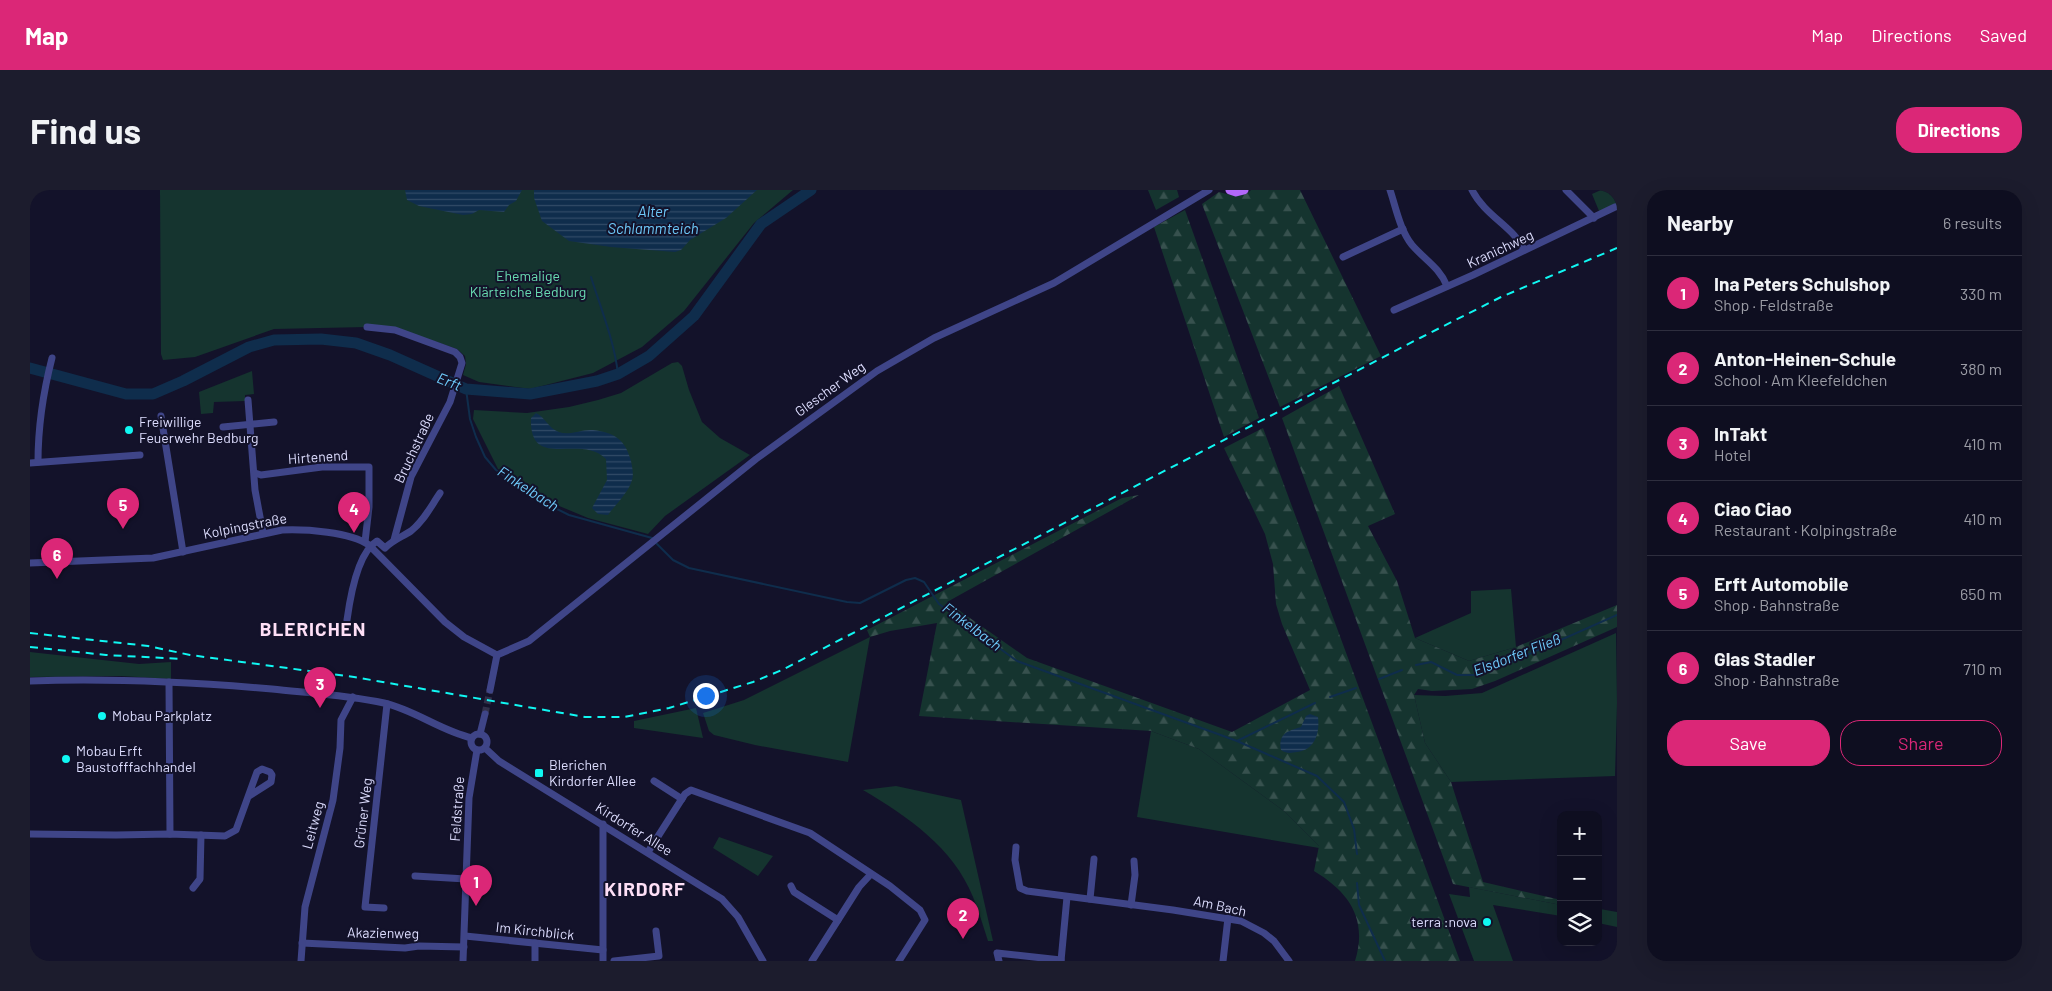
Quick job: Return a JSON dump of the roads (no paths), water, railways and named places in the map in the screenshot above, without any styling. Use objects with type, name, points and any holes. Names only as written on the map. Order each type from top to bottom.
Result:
[{"type":"main road","points":[[1230,190],[1236,192],[1244,190]]},
{"type":"street","name":"Glescher Weg","points":[[497,655],[529,641],[770,449],[898,357],[934,338],[1054,283],[1174,213],[1209,190]]},
{"type":"street","points":[[1390,190],[1403,229],[1412,244],[1442,274],[1447,286]]},
{"type":"street","points":[[1472,190],[1485,210],[1521,242],[1524,250]]},
{"type":"street","points":[[1566,190],[1594,218]]},
{"type":"street","name":"Kranichweg","points":[[1394,310],[1615,208]]},
{"type":"street","points":[[1343,257],[1403,229]]},
{"type":"street","name":"Bruchstraße","points":[[367,327],[395,330],[455,352],[460,357],[462,363],[452,398],[411,477],[394,540]]},
{"type":"street","points":[[52,358],[43,392],[34,463],[140,455]]},
{"type":"street","points":[[248,400],[256,490],[263,533]]},
{"type":"street","points":[[161,416],[184,552]]},
{"type":"street","points":[[223,426],[274,422]]},
{"type":"street","name":"Hirtenend","points":[[255,473],[261,475],[322,466],[369,467],[367,544]]},
{"type":"street","points":[[394,540],[419,524],[440,493]]},
{"type":"street","name":"Kolpingstraße","points":[[30,563],[144,558],[184,552],[263,533],[302,529],[324,532],[367,544],[377,541],[385,548],[394,540]]},
{"type":"street","points":[[347,620],[355,582],[367,544]]},
{"type":"street","points":[[367,544],[445,622],[464,637],[497,655],[490,690]]},
{"type":"street","points":[[30,681],[91,678],[169,682],[353,697],[387,704],[451,732],[472,738],[480,734],[485,714]]},
{"type":"street","points":[[169,682],[170,834]]},
{"type":"street","name":"Leitweg","points":[[301,961],[305,907],[333,800],[340,748],[341,720],[353,697]]},
{"type":"street","name":"Grüner Weg","points":[[384,908],[365,907],[387,704]]},
{"type":"street","points":[[472,738],[472,745],[477,750],[485,748],[487,740],[480,734]]},
{"type":"street","name":"Kirdorfer Allee","points":[[485,748],[499,761],[722,899],[738,917],[763,961]]},
{"type":"street","name":"Feldstraße","points":[[464,961],[469,798],[477,750]]},
{"type":"street","points":[[654,781],[682,799]]},
{"type":"street","points":[[648,852],[682,799],[691,790],[810,833],[890,886],[920,910],[925,920],[899,961]]},
{"type":"street","points":[[30,834],[225,836],[236,830],[249,796]]},
{"type":"street","points":[[603,824],[603,961]]},
{"type":"street","points":[[193,888],[200,879],[201,835]]},
{"type":"street","name":"Am Bach","points":[[1016,847],[1014,860],[1020,888],[1027,891],[1241,921],[1264,933],[1274,941],[1289,961]]},
{"type":"street","points":[[1090,899],[1094,859]]},
{"type":"street","points":[[1131,905],[1135,875],[1134,861]]},
{"type":"street","points":[[812,961],[859,887],[871,874]]},
{"type":"street","points":[[414,876],[466,879]]},
{"type":"street","points":[[791,886],[794,892],[838,920]]},
{"type":"street","points":[[999,961],[997,953],[1061,961],[1067,897]]},
{"type":"street","points":[[1223,961],[1228,918]]},
{"type":"street","points":[[614,961],[659,956],[656,931]]},
{"type":"street","name":"Im Kirchblick","points":[[465,936],[603,950]]},
{"type":"street","name":"Akazienweg","points":[[302,943],[405,948],[418,946],[464,947]]},
{"type":"street","points":[[535,943],[535,961]]},
{"type":"water","points":[[405,190],[522,190],[516,201],[509,205],[504,212],[479,210],[472,214],[463,215],[419,206],[407,200]]},
{"type":"water","name":"Alter Schlammteich","points":[[534,190],[757,190],[726,218],[690,240],[681,250],[675,252],[611,247],[569,241],[542,221],[534,198]]},
{"type":"water","points":[[536,413],[559,432],[593,430],[607,433],[618,438],[626,447],[631,461],[633,478],[625,494],[608,515],[598,514],[592,508],[607,480],[606,459],[595,452],[583,449],[547,448],[538,444],[533,434],[531,418]]},
{"type":"water","points":[[1310,714],[1318,717],[1317,735],[1312,744],[1303,751],[1287,753],[1281,750],[1282,737],[1288,732],[1301,727],[1306,716]]},
{"type":"waterway","name":"Erft","points":[[30,368],[126,394],[153,394],[183,381],[249,347],[274,340],[321,339],[356,343],[390,355],[466,389],[530,394],[597,381],[618,374],[649,356],[694,316],[761,224],[811,190]]},
{"type":"waterway","points":[[591,277],[610,337],[618,374]]},
{"type":"waterway","name":"Finkelbach","points":[[466,389],[470,419],[476,437],[485,457],[496,470],[539,500],[569,515],[652,538]]},
{"type":"waterway","name":"Finkelbach","points":[[655,542],[673,560],[689,568],[847,602],[860,603],[906,580],[915,578],[924,582],[939,604],[1017,661],[1237,741],[1317,776],[1344,802],[1354,829],[1357,854]]},
{"type":"waterway","name":"Elsdorfer Fließ","points":[[1416,665],[1431,662],[1457,675],[1475,675],[1500,667],[1617,615]]},
{"type":"waterway","points":[[1379,679],[1402,670]]},
{"type":"waterway","points":[[1330,697],[1356,688]]},
{"type":"waterway","points":[[1237,741],[1315,703]]},
{"type":"waterway","name":"Finkelbach","points":[[1357,883],[1359,905],[1385,961]]},
{"type":"tunnel","points":[[485,714],[490,690]]},
{"type":"railway","points":[[30,633],[148,646],[190,655],[354,677],[585,717],[624,717],[669,708],[753,682],[782,670],[1501,297],[1617,248]]},
{"type":"railway","points":[[30,647],[106,655],[182,659]]},
{"type":"place","name":"Freiwillige Feuerwehr Bedburg","points":[[129,430]]},
{"type":"place","name":"Erft Automobile","points":[[123,529]]},
{"type":"place","name":"Ciao Ciao","points":[[354,533]]},
{"type":"place","name":"Glas Stadler","points":[[57,579]]},
{"type":"place","name":"InTakt","points":[[320,708]]},
{"type":"place","name":"Mobau Parkplatz","points":[[102,716]]},
{"type":"place","name":"Mobau Erft Baustofffachhandel","points":[[66,759]]},
{"type":"place","name":"Blerichen Kirdorfer Allee","points":[[539,773]]},
{"type":"place","name":"Ina Peters Schulshop","points":[[476,906]]},
{"type":"place","name":"terra :nova","points":[[1487,922]]},
{"type":"place","name":"Anton-Heinen-Schule","points":[[963,939]]},
{"type":"district","name":"BLERICHEN","points":[[313,629]]},
{"type":"district","name":"KIRDORF","points":[[645,889]]},
{"type":"park label","name":"Ehemalige Klärteiche Bedburg","points":[[528,284]]}]
